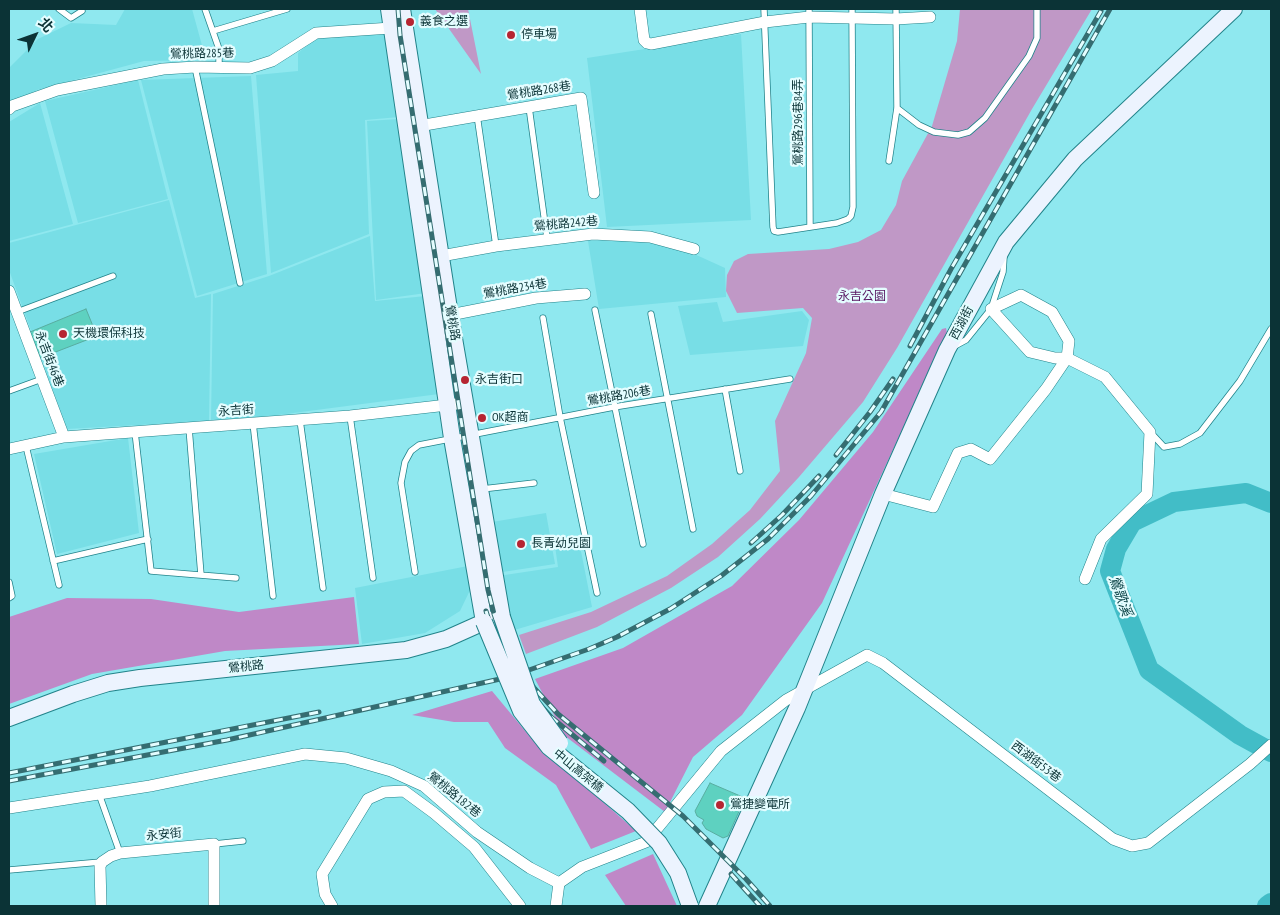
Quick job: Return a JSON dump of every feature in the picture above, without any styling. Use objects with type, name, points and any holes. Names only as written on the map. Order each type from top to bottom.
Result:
[{"type":"street","name":"鶯桃路","points":[[9,718],[73,694],[108,684],[140,678],[406,650],[446,639],[484,622],[502,618],[441,256],[388,9]]},
{"type":"street","name":"鶯桃路","points":[[402,9],[414,127],[452,438],[484,622]]},
{"type":"street","points":[[640,9],[644,40],[651,44],[809,13],[930,13]]},
{"type":"street","name":"西湖街","points":[[708,906],[797,708],[883,494],[947,350],[1006,242],[1075,159],[1234,9]]},
{"type":"street","name":"鶯桃路285巷","points":[[9,108],[57,90],[163,69],[195,67],[250,68],[272,60],[316,33],[391,28]]},
{"type":"street","name":"鶯桃路268巷","points":[[414,127],[581,98],[594,193]]},
{"type":"street","name":"鶯桃路242巷","points":[[441,256],[547,238],[592,234],[650,237],[694,249]]},
{"type":"street","name":"永吉街46巷","points":[[9,292],[64,437]]},
{"type":"street","name":"鶯桃路234巷","points":[[450,315],[536,298],[585,294]]},
{"type":"street","points":[[883,494],[933,507],[958,453],[971,450],[990,458],[1046,389],[1067,358],[1069,341],[1052,312],[1021,295],[990,309],[1030,352],[1055,358],[1067,358],[1105,377],[1150,432],[1147,494],[1101,539],[1086,579]]},
{"type":"street","name":"永吉街","points":[[9,449],[64,437],[350,416],[465,403]]},
{"type":"street","name":"中山高架橋","points":[[502,618],[532,704],[557,740],[635,803],[663,834],[686,869],[701,906]]},
{"type":"street","name":"中山高架橋","points":[[484,622],[521,711],[549,747],[628,811],[659,843],[678,873],[690,906]]},
{"type":"street","name":"西湖街53巷","points":[[803,691],[867,654],[890,669],[1113,839],[1132,846],[1148,843],[1250,764],[1271,745]]},
{"type":"street","points":[[556,906],[559,883],[582,867],[646,842],[722,751],[780,705],[803,691]]},
{"type":"street","name":"鶯桃路182巷","points":[[9,808],[150,786],[305,754],[346,758],[391,771],[424,786],[477,832],[530,868],[559,883]]},
{"type":"street","points":[[332,906],[325,894],[322,874],[368,799],[384,792],[404,791],[434,813],[474,847],[520,906]]},
{"type":"street","points":[[214,844],[214,906]]},
{"type":"street","name":"永安街","points":[[102,862],[110,856],[120,853],[214,844]]},
{"type":"street","points":[[100,906],[100,866],[102,862]]},
{"type":"lane","points":[[59,9],[71,18],[82,11]]},
{"type":"lane","points":[[205,9],[218,49],[219,67]]},
{"type":"lane","points":[[213,31],[287,9]]},
{"type":"lane","points":[[764,9],[773,227],[774,231],[778,232],[837,223],[851,216],[853,208],[852,13]]},
{"type":"lane","points":[[896,108],[919,125],[934,132],[958,135],[969,132],[985,118],[1029,56],[1037,38],[1038,9]]},
{"type":"lane","name":"鶯桃路296巷84弄","points":[[809,13],[810,227]]},
{"type":"lane","points":[[889,161],[896,108],[896,14]]},
{"type":"lane","points":[[195,67],[240,283]]},
{"type":"lane","points":[[529,107],[547,238]]},
{"type":"lane","points":[[477,115],[496,246]]},
{"type":"lane","points":[[947,350],[966,340],[990,309],[1003,272],[1006,242]]},
{"type":"lane","points":[[17,312],[113,276]]},
{"type":"lane","points":[[595,310],[643,544]]},
{"type":"lane","points":[[651,314],[693,529]]},
{"type":"lane","points":[[543,318],[560,417],[597,593]]},
{"type":"lane","points":[[1150,432],[1164,447],[1180,444],[1200,432],[1240,382],[1271,329]]},
{"type":"lane","points":[[9,391],[42,379]]},
{"type":"lane","name":"鶯桃路206巷","points":[[415,572],[401,483],[405,462],[411,451],[419,445],[614,407],[790,379]]},
{"type":"lane","points":[[725,389],[740,471]]},
{"type":"lane","points":[[350,416],[373,578]]},
{"type":"lane","points":[[300,420],[323,588]]},
{"type":"lane","points":[[253,423],[273,596]]},
{"type":"lane","points":[[189,428],[201,575]]},
{"type":"lane","points":[[135,432],[151,571],[236,578]]},
{"type":"lane","points":[[26,446],[59,584]]},
{"type":"lane","points":[[479,489],[534,483]]},
{"type":"lane","points":[[53,561],[148,539]]},
{"type":"lane","points":[[9,582],[12,596],[9,598]]},
{"type":"lane","points":[[99,794],[120,853]]},
{"type":"lane","points":[[214,844],[242,841]]},
{"type":"lane","points":[[9,870],[102,862]]},
{"type":"shaded area","points":[[125,9],[192,9],[206,60],[144,61],[37,90],[9,107],[9,68],[38,39],[71,23],[116,25]]},
{"type":"shaded area","points":[[390,31],[399,117],[365,120],[369,234],[271,273],[256,75],[298,71],[298,53],[315,39]]},
{"type":"shaded area","points":[[741,34],[751,220],[607,227],[587,58]]},
{"type":"shaded area","points":[[251,76],[267,274],[197,296],[141,80]]},
{"type":"shaded area","points":[[138,80],[168,199],[78,223],[45,101]]},
{"type":"shaded area","points":[[40,103],[73,224],[9,241],[9,122]]},
{"type":"shaded area","points":[[399,119],[426,293],[376,300],[367,121]]},
{"type":"shaded area","points":[[169,200],[195,298],[211,294],[209,421],[67,429],[9,270],[9,243]]},
{"type":"shaded area","points":[[370,236],[375,301],[426,296],[439,394],[278,415],[211,421],[213,294],[269,276]]},
{"type":"shaded area","points":[[588,241],[649,241],[692,253],[725,268],[726,297],[599,309]]},
{"type":"shaded area","points":[[717,302],[723,322],[802,311],[809,320],[803,346],[690,355],[678,306]]},
{"type":"shaded area","points":[[946,328],[947,333],[822,603],[742,715],[693,757],[665,812],[565,736],[535,679],[623,648],[732,586],[799,520],[873,432],[942,329]]},
{"type":"shaded area","points":[[128,438],[139,533],[57,554],[34,454]]},
{"type":"shaded area","name":"長青幼兒園","points":[[546,513],[555,564],[496,573],[486,523]]},
{"type":"shaded area","points":[[579,541],[592,607],[511,631],[498,576],[558,567],[555,546]]},
{"type":"shaded area","points":[[468,566],[472,586],[460,611],[425,633],[362,644],[355,588]]},
{"type":"shaded area","points":[[354,597],[359,644],[225,651],[92,674],[9,704],[9,617],[67,598],[151,599],[239,612]]},
{"type":"shaded area","points":[[492,691],[546,756],[586,787],[636,831],[591,849],[556,785],[505,748],[488,722],[454,722],[412,715]]},
{"type":"shaded area","points":[[653,854],[677,906],[626,906],[605,875]]},
{"type":"green space","points":[[435,9],[468,9],[481,74]]},
{"type":"green space","name":"永吉公園","points":[[960,9],[1092,9],[1032,109],[897,348],[863,402],[799,477],[760,519],[718,557],[671,588],[597,627],[526,654],[519,635],[591,612],[667,576],[712,544],[750,510],[780,471],[775,421],[806,353],[812,318],[803,308],[737,313],[726,291],[727,275],[734,261],[748,254],[829,249],[858,242],[881,230],[896,205],[902,181],[932,126],[957,41]]},
{"type":"building","name":"天機環保科技","points":[[86,309],[97,336],[40,358],[30,332]]},
{"type":"building","name":"鶯捷變電所","points":[[710,783],[745,798],[728,836],[723,838],[706,829],[702,823],[704,820],[697,816],[695,811]]},
{"type":"waterway","name":"鶯歌溪","points":[[1271,503],[1246,493],[1174,502],[1132,522],[1116,549],[1110,571],[1149,670],[1240,735],[1271,752]]},
{"type":"waterway","name":"鶯歌溪","points":[[1267,906],[1271,903]]},
{"type":"railway","points":[[398,9],[400,35],[488,590],[501,634],[512,659],[535,689],[558,714],[683,816],[746,879],[770,906]]},
{"type":"railway","points":[[9,781],[227,740],[509,677],[589,649],[617,637],[670,609],[721,576],[768,539],[811,496],[881,412],[1110,9]]},
{"type":"railway","points":[[910,346],[951,269],[1101,11]]},
{"type":"railway","points":[[836,455],[893,379]]},
{"type":"railway","points":[[751,543],[782,515],[819,476]]},
{"type":"railway","points":[[486,611],[503,659],[516,678],[551,717],[604,761]]},
{"type":"railway","points":[[9,773],[319,712]]},
{"type":"railway","points":[[731,874],[760,906]]},
{"type":"place","name":"義食之選","points":[[410,22]]},
{"type":"place","name":"停車場","points":[[511,35]]},
{"type":"place","name":"天機環保科技","points":[[63,334]]},
{"type":"place","name":"永吉街口","points":[[465,380]]},
{"type":"place","name":"OK超商","points":[[482,418]]},
{"type":"place","name":"長青幼兒園","points":[[521,544]]},
{"type":"place","name":"鶯捷變電所","points":[[720,805]]}]
